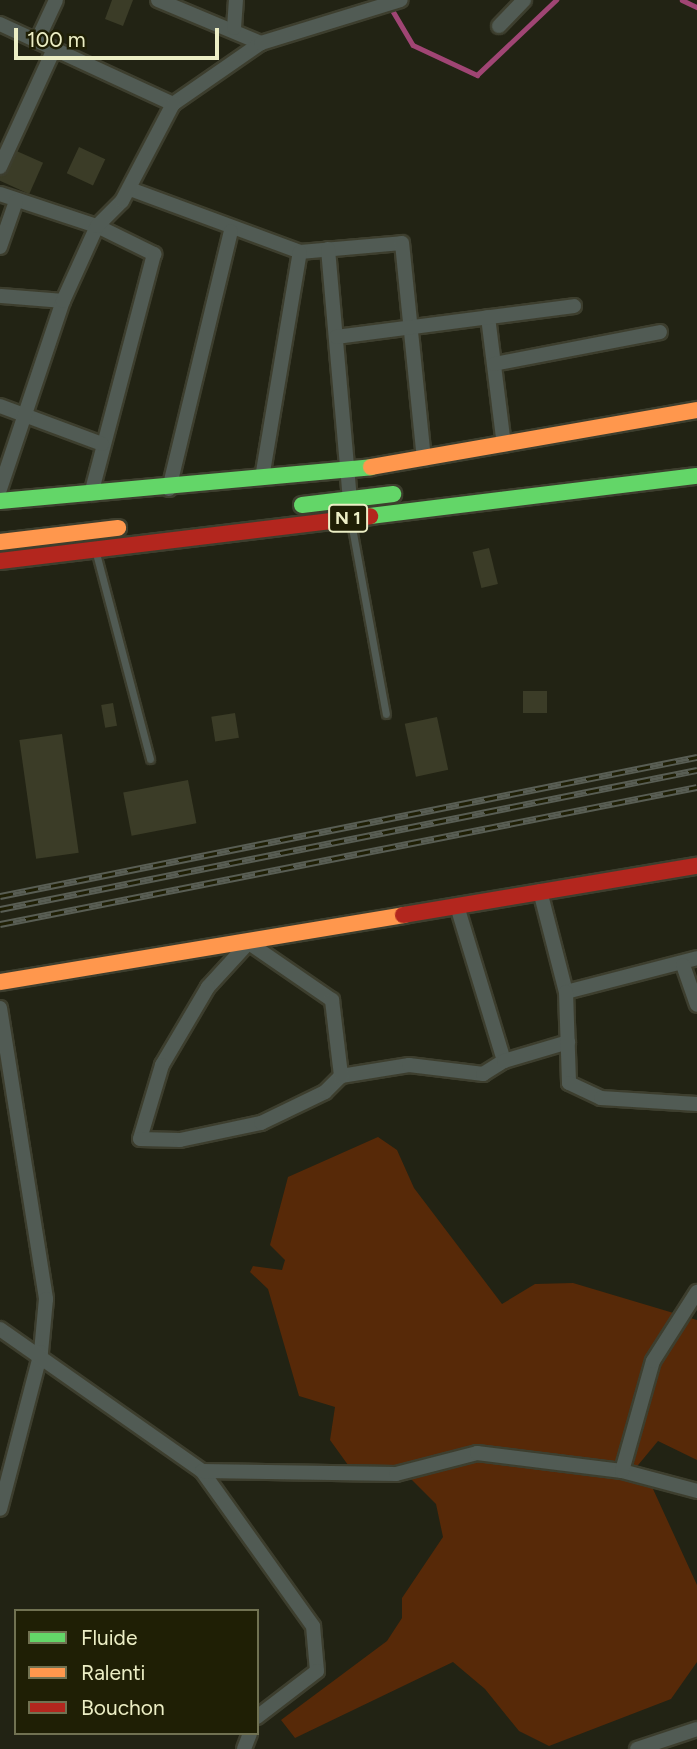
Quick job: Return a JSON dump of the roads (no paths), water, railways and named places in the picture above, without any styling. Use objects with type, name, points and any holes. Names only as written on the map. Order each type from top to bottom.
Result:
[{"type":"main road","points":[[0,501],[170,489],[345,472],[697,410]]},
{"type":"main road","name":"N 1","points":[[0,542],[697,459]]},
{"type":"main road","name":"N 1","points":[[0,561],[697,476]]},
{"type":"main road","points":[[0,982],[697,866]]},
{"type":"street","points":[[37,41],[56,0]]},
{"type":"street","points":[[158,0],[234,28],[261,43]]},
{"type":"street","points":[[234,28],[236,0]]},
{"type":"street","points":[[499,26],[524,0]]},
{"type":"street","points":[[0,489],[27,416],[63,301],[97,226],[130,188],[173,104],[261,43],[393,3]]},
{"type":"street","points":[[0,24],[53,51],[173,104]]},
{"type":"street","points":[[0,167],[53,51]]},
{"type":"street","points":[[130,188],[231,231],[300,252],[402,243],[424,459]]},
{"type":"street","points":[[0,194],[97,226],[154,254],[91,494]]},
{"type":"street","points":[[0,247],[16,201]]},
{"type":"street","points":[[170,489],[231,231]]},
{"type":"street","points":[[328,250],[345,472],[350,499]]},
{"type":"street","points":[[262,478],[300,252]]},
{"type":"street","points":[[0,296],[63,301]]},
{"type":"street","points":[[336,337],[574,306]]},
{"type":"street","points":[[488,317],[504,445]]},
{"type":"street","points":[[494,364],[660,332]]},
{"type":"street","points":[[0,406],[102,444]]},
{"type":"street","points":[[540,891],[566,992],[569,1083],[601,1098],[697,1104]]},
{"type":"street","points":[[457,906],[504,1060]]},
{"type":"street","points":[[341,1076],[332,1000],[251,939],[208,987],[162,1065],[139,1137],[180,1140],[261,1123],[325,1092],[341,1076],[409,1065],[483,1074],[504,1060],[568,1042]]},
{"type":"street","points":[[566,992],[683,965],[697,958]]},
{"type":"street","points":[[683,965],[697,1005]]},
{"type":"street","points":[[0,1509],[41,1352],[45,1279],[1,1018]]},
{"type":"street","points":[[622,1471],[653,1362],[697,1292]]},
{"type":"street","points":[[0,1329],[41,1352],[202,1471],[319,1640],[317,1671],[259,1715]]},
{"type":"street","points":[[202,1471],[396,1474],[477,1453],[622,1471],[697,1489]]},
{"type":"street","points":[[638,1749],[697,1729]]},
{"type":"lane","points":[[350,518],[386,714]]},
{"type":"lane","points":[[95,549],[150,759]]},
{"type":"waterway","points":[[390,6],[413,45],[477,75],[556,0]]},
{"type":"waterway","points":[[682,0],[697,7]]},
{"type":"railway","points":[[0,896],[697,757]]},
{"type":"railway","points":[[0,909],[697,770]]},
{"type":"railway","points":[[0,924],[697,787]]}]
